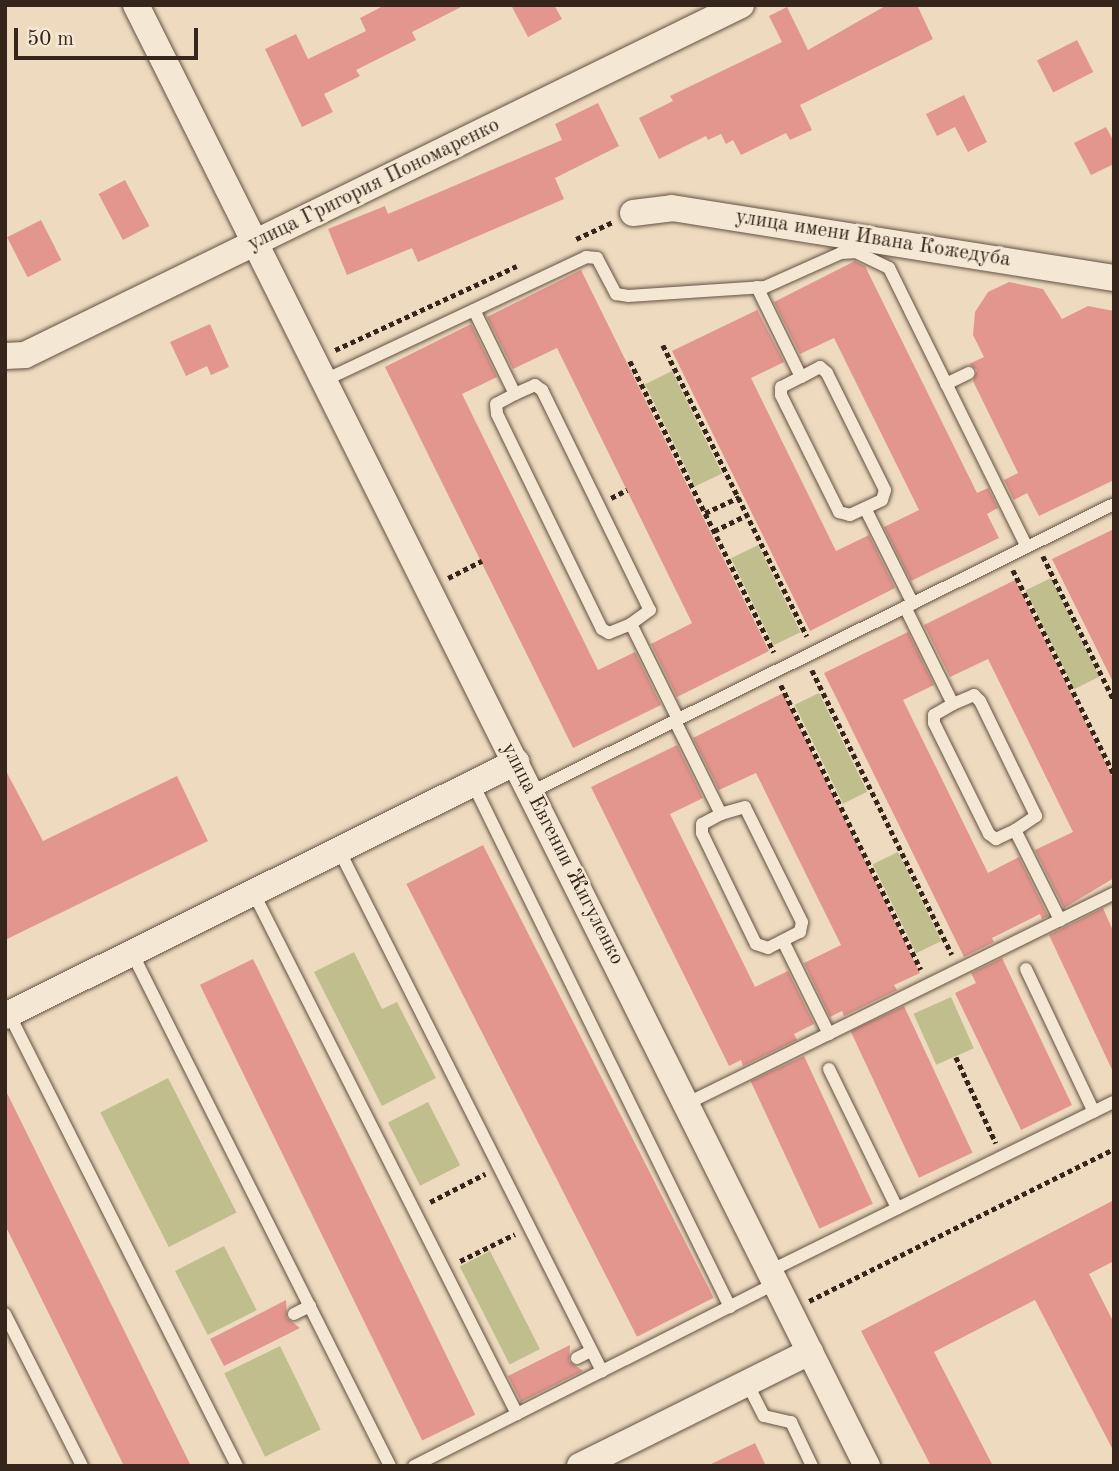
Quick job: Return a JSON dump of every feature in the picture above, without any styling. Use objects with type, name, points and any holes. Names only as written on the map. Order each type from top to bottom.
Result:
[{"type":"street","name":"улица Евгении Жигуленко","points":[[136,5],[257,241],[867,1466]]},
{"type":"street","name":"улица Григория Пономаренко","points":[[5,356],[24,355],[741,5]]},
{"type":"street","name":"улица имени Ивана Кожедуба","points":[[633,213],[672,208],[1114,278]]},
{"type":"street","points":[[7,1015],[516,762]]},
{"type":"street","points":[[580,1466],[810,1352]]},
{"type":"lane","points":[[320,369],[474,310],[591,256],[600,261],[613,289],[621,296],[757,287],[782,282],[849,251],[879,260],[889,268],[946,384],[1032,545]]},
{"type":"lane","points":[[757,287],[801,376]]},
{"type":"lane","points":[[474,310],[515,394]]},
{"type":"lane","points":[[825,369],[868,454],[886,494],[866,508],[845,516],[839,512],[780,391],[801,376],[825,369]]},
{"type":"lane","points":[[946,384],[969,373]]},
{"type":"lane","points":[[535,385],[542,390],[650,610],[631,625],[609,633],[597,617],[497,414],[496,404],[535,385]]},
{"type":"lane","points":[[531,792],[1114,505]]},
{"type":"lane","points":[[866,508],[953,704]]},
{"type":"lane","points":[[631,625],[721,814]]},
{"type":"lane","points":[[974,695],[992,725],[1036,816],[1016,830],[992,838],[933,719],[953,704],[974,695]]},
{"type":"lane","points":[[472,784],[730,1307]]},
{"type":"lane","points":[[741,805],[754,823],[804,926],[783,940],[762,949],[756,944],[700,829],[721,814],[741,805]]},
{"type":"lane","points":[[1016,830],[1060,920]]},
{"type":"lane","points":[[339,850],[602,1371]]},
{"type":"lane","points":[[253,892],[516,1414]]},
{"type":"lane","points":[[687,1104],[1114,894]]},
{"type":"lane","points":[[783,940],[829,1034]]},
{"type":"lane","points":[[132,953],[390,1466]]},
{"type":"lane","points":[[1026,969],[1094,1112]]},
{"type":"lane","points":[[7,1015],[237,1466]]},
{"type":"lane","points":[[829,1069],[897,1208]]},
{"type":"lane","points":[[414,1466],[730,1307],[773,1277],[897,1208],[1114,1102]]},
{"type":"lane","points":[[294,1314],[310,1306]]},
{"type":"lane","points":[[5,1314],[82,1466]]},
{"type":"lane","points":[[577,1358],[591,1351]]},
{"type":"lane","points":[[747,1383],[764,1416],[791,1422],[812,1466]]},
{"type":"path","points":[[571,242],[633,213]]},
{"type":"path","points":[[320,369],[521,265]]},
{"type":"path","points":[[663,345],[739,497],[810,654],[960,969]]},
{"type":"path","points":[[630,361],[714,531],[929,985]]},
{"type":"path","points":[[705,513],[739,497]]},
{"type":"path","points":[[714,531],[747,515]]},
{"type":"path","points":[[1032,545],[1114,700]]},
{"type":"path","points":[[1007,557],[1114,774]]},
{"type":"path","points":[[429,587],[482,562]]},
{"type":"path","points":[[956,1057],[1003,1157]]},
{"type":"path","points":[[790,1311],[1114,1149]]},
{"type":"path","points":[[414,1210],[499,1167]]},
{"type":"path","points":[[444,1269],[529,1227]]},
{"type":"shaded area","points":[[672,371],[722,473],[695,487],[645,384]]},
{"type":"shaded area","points":[[758,545],[801,632],[774,645],[731,558]]},
{"type":"shaded area","points":[[1051,578],[1099,677],[1074,689],[1026,590]]},
{"type":"shaded area","points":[[819,693],[867,792],[843,804],[795,705]]},
{"type":"shaded area","points":[[898,852],[941,941],[916,953],[873,864]]},
{"type":"shaded area","points":[[354,952],[382,1009],[397,1002],[436,1078],[382,1106],[314,972]]},
{"type":"shaded area","points":[[951,997],[974,1048],[936,1065],[914,1014]]},
{"type":"shaded area","points":[[168,1078],[237,1213],[169,1247],[100,1113]]},
{"type":"shaded area","points":[[428,1102],[460,1165],[420,1186],[388,1122]]},
{"type":"shaded area","points":[[224,1246],[257,1310],[208,1335],[175,1271]]},
{"type":"shaded area","points":[[490,1251],[540,1349],[510,1364],[460,1266]]},
{"type":"shaded area","points":[[280,1346],[321,1430],[265,1457],[224,1373]]},
{"type":"building","points":[[385,5],[465,5],[412,32],[416,40],[356,70],[360,76],[324,94],[333,112],[302,127],[265,49],[296,34],[308,59],[366,31],[360,18]]},
{"type":"building","points":[[511,5],[554,5],[562,19],[528,37]]},
{"type":"building","points":[[887,5],[917,5],[933,39],[800,105],[812,130],[790,140],[786,133],[741,155],[733,140],[726,144],[721,134],[708,140],[706,136],[659,159],[639,118],[673,101],[670,96],[782,42],[769,16],[787,7],[808,50]]},
{"type":"building","points":[[1077,40],[1093,72],[1053,93],[1037,60]]},
{"type":"building","points":[[964,95],[987,142],[968,152],[955,127],[937,136],[926,114]]},
{"type":"building","points":[[598,103],[619,146],[555,178],[564,199],[418,262],[412,248],[347,275],[328,229],[385,206],[388,214],[562,140],[555,124]]},
{"type":"building","points":[[1106,127],[1114,142],[1114,164],[1091,175],[1074,143]]},
{"type":"building","points":[[125,180],[149,226],[123,240],[99,194]]},
{"type":"building","points":[[41,220],[61,260],[28,277],[7,237]]},
{"type":"building","points":[[855,261],[865,266],[977,493],[988,488],[998,508],[987,514],[999,538],[911,581],[884,527],[919,510],[834,338],[800,354],[774,302]]},
{"type":"building","points":[[581,270],[769,651],[677,697],[651,644],[692,623],[557,348],[513,369],[487,317]]},
{"type":"building","points":[[1009,282],[1043,289],[1062,319],[1088,306],[1114,311],[1114,480],[1039,516],[1027,493],[1014,500],[1004,480],[1018,473],[973,381],[977,370],[969,364],[984,357],[973,335],[975,312],[988,292]]},
{"type":"building","points":[[757,310],[784,362],[751,378],[836,551],[869,535],[895,588],[810,631],[672,351]]},
{"type":"building","points":[[210,324],[229,367],[211,375],[207,366],[186,376],[170,342]]},
{"type":"building","points":[[471,324],[497,377],[462,394],[598,670],[635,652],[661,705],[573,748],[385,367]]},
{"type":"building","points":[[1114,529],[1114,684],[1052,559]]},
{"type":"building","points":[[1015,580],[1114,780],[1114,878],[1064,908],[1035,850],[1073,832],[988,659],[950,677],[924,625]]},
{"type":"building","points":[[908,632],[934,685],[903,700],[988,873],[1019,857],[1048,916],[1042,919],[1040,914],[992,938],[994,942],[964,957],[824,673]]},
{"type":"building","points":[[783,693],[920,973],[894,985],[897,990],[844,1016],[842,1011],[830,1017],[804,963],[841,945],[756,773],[719,790],[693,738]]},
{"type":"building","points":[[677,745],[703,798],[670,814],[755,987],[788,971],[814,1024],[794,1034],[797,1040],[743,1066],[741,1060],[729,1066],[591,787]]},
{"type":"building","points":[[5,769],[43,841],[177,776],[208,841],[5,940]]},
{"type":"building","points":[[483,845],[714,1298],[637,1337],[406,884]]},
{"type":"building","points":[[1103,908],[1114,933],[1114,1074],[1049,935]]},
{"type":"building","points":[[1002,958],[1072,1105],[1021,1130],[955,993],[976,983],[971,973]]},
{"type":"building","points":[[253,959],[475,1415],[422,1441],[200,985]]},
{"type":"building","points":[[904,1006],[972,1153],[919,1178],[851,1031]]},
{"type":"building","points":[[804,1056],[873,1204],[819,1229],[751,1081]]},
{"type":"building","points":[[5,1089],[191,1466],[124,1466],[5,1225]]},
{"type":"building","points":[[1114,1200],[1114,1261],[1089,1274],[1114,1323],[1114,1452],[1035,1300],[934,1352],[993,1466],[931,1466],[861,1331]]},
{"type":"building","points":[[286,1300],[287,1318],[300,1328],[224,1366],[210,1339]]},
{"type":"building","points":[[570,1345],[569,1361],[583,1371],[521,1402],[508,1376]]},
{"type":"building","points":[[755,1443],[766,1466],[707,1466]]}]
